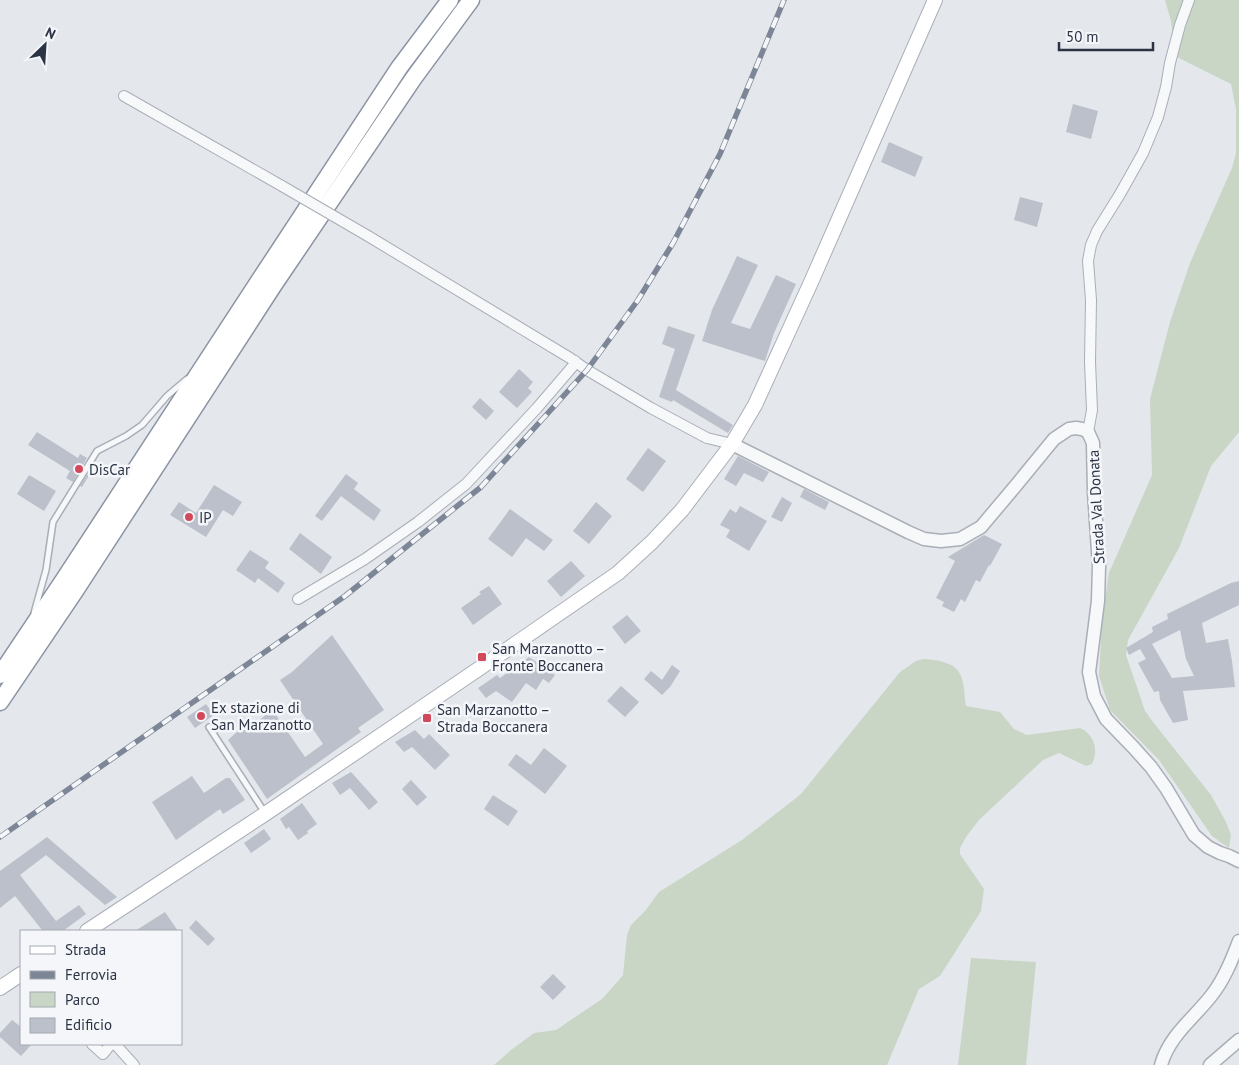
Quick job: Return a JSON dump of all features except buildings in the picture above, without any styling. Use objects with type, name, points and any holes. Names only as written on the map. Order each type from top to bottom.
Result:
[{"type":"highway","points":[[0,675],[399,68],[450,0]]},
{"type":"highway","points":[[0,702],[290,261],[413,79],[471,0]]},
{"type":"main road","points":[[89,930],[265,814],[618,572],[652,542],[682,510],[732,444],[755,406],[786,340],[935,0]]},
{"type":"main road","points":[[0,988],[20,976]]},
{"type":"street","points":[[1088,432],[1092,410],[1088,261],[1091,245],[1097,231],[1143,153],[1158,117],[1180,25],[1189,0]]},
{"type":"street","points":[[124,96],[368,236],[651,408],[708,438],[732,444]]},
{"type":"street","points":[[298,600],[365,559],[418,522],[466,484],[537,408],[575,361]]},
{"type":"street","name":"Strada Val Donata","points":[[732,444],[908,532],[924,539],[941,541],[960,539],[981,527],[1047,447],[1061,434],[1069,429],[1076,428],[1088,432],[1093,444],[1099,566],[1098,601],[1089,672],[1094,696],[1106,719],[1152,767],[1194,835],[1208,847],[1239,861]]},
{"type":"street","points":[[1161,1065],[1163,1056],[1175,1037],[1221,982],[1239,941]]},
{"type":"street","points":[[1210,1065],[1239,1040]]},
{"type":"street","points":[[93,1045],[103,1054],[110,1045]]},
{"type":"street","points":[[116,1045],[134,1065]]},
{"type":"lane","points":[[29,631],[46,570],[53,522],[97,451],[126,436],[142,425],[167,396],[205,364]]},
{"type":"lane","points":[[209,728],[265,814]]},
{"type":"green space","points":[[1165,0],[1239,0],[1239,432],[1211,466],[1179,548],[1128,640],[1126,655],[1145,711],[1211,795],[1231,835],[1229,848],[1212,836],[1159,760],[1110,710],[1099,676],[1102,619],[1109,573],[1152,475],[1150,399],[1170,322],[1190,263],[1232,168],[1236,153],[1236,109],[1231,84],[1175,56],[1171,21]]},
{"type":"green space","points":[[923,659],[943,662],[957,670],[964,686],[966,706],[1000,712],[1014,729],[1027,735],[1080,728],[1092,738],[1095,753],[1092,764],[1086,766],[1059,753],[1043,760],[979,820],[966,837],[960,848],[960,854],[984,889],[981,911],[940,976],[919,989],[887,1065],[494,1065],[534,1033],[556,1030],[602,999],[623,975],[627,935],[631,925],[645,911],[659,892],[742,840],[801,794],[900,672],[916,661]]},
{"type":"green space","points":[[971,958],[1036,962],[1026,1065],[958,1065]]},
{"type":"railway","points":[[0,837],[345,596],[481,487],[587,370],[638,300],[673,243],[720,154],[784,0]]},
{"type":"place","name":"DisCar","points":[[79,469]]},
{"type":"place","name":"IP","points":[[189,517]]},
{"type":"place","name":"San Marzanotto – Fronte Boccanera","points":[[482,657]]},
{"type":"place","name":"Ex stazione di San Marzanotto","points":[[201,716]]},
{"type":"place","name":"San Marzanotto – Strada Boccanera","points":[[427,718]]}]
